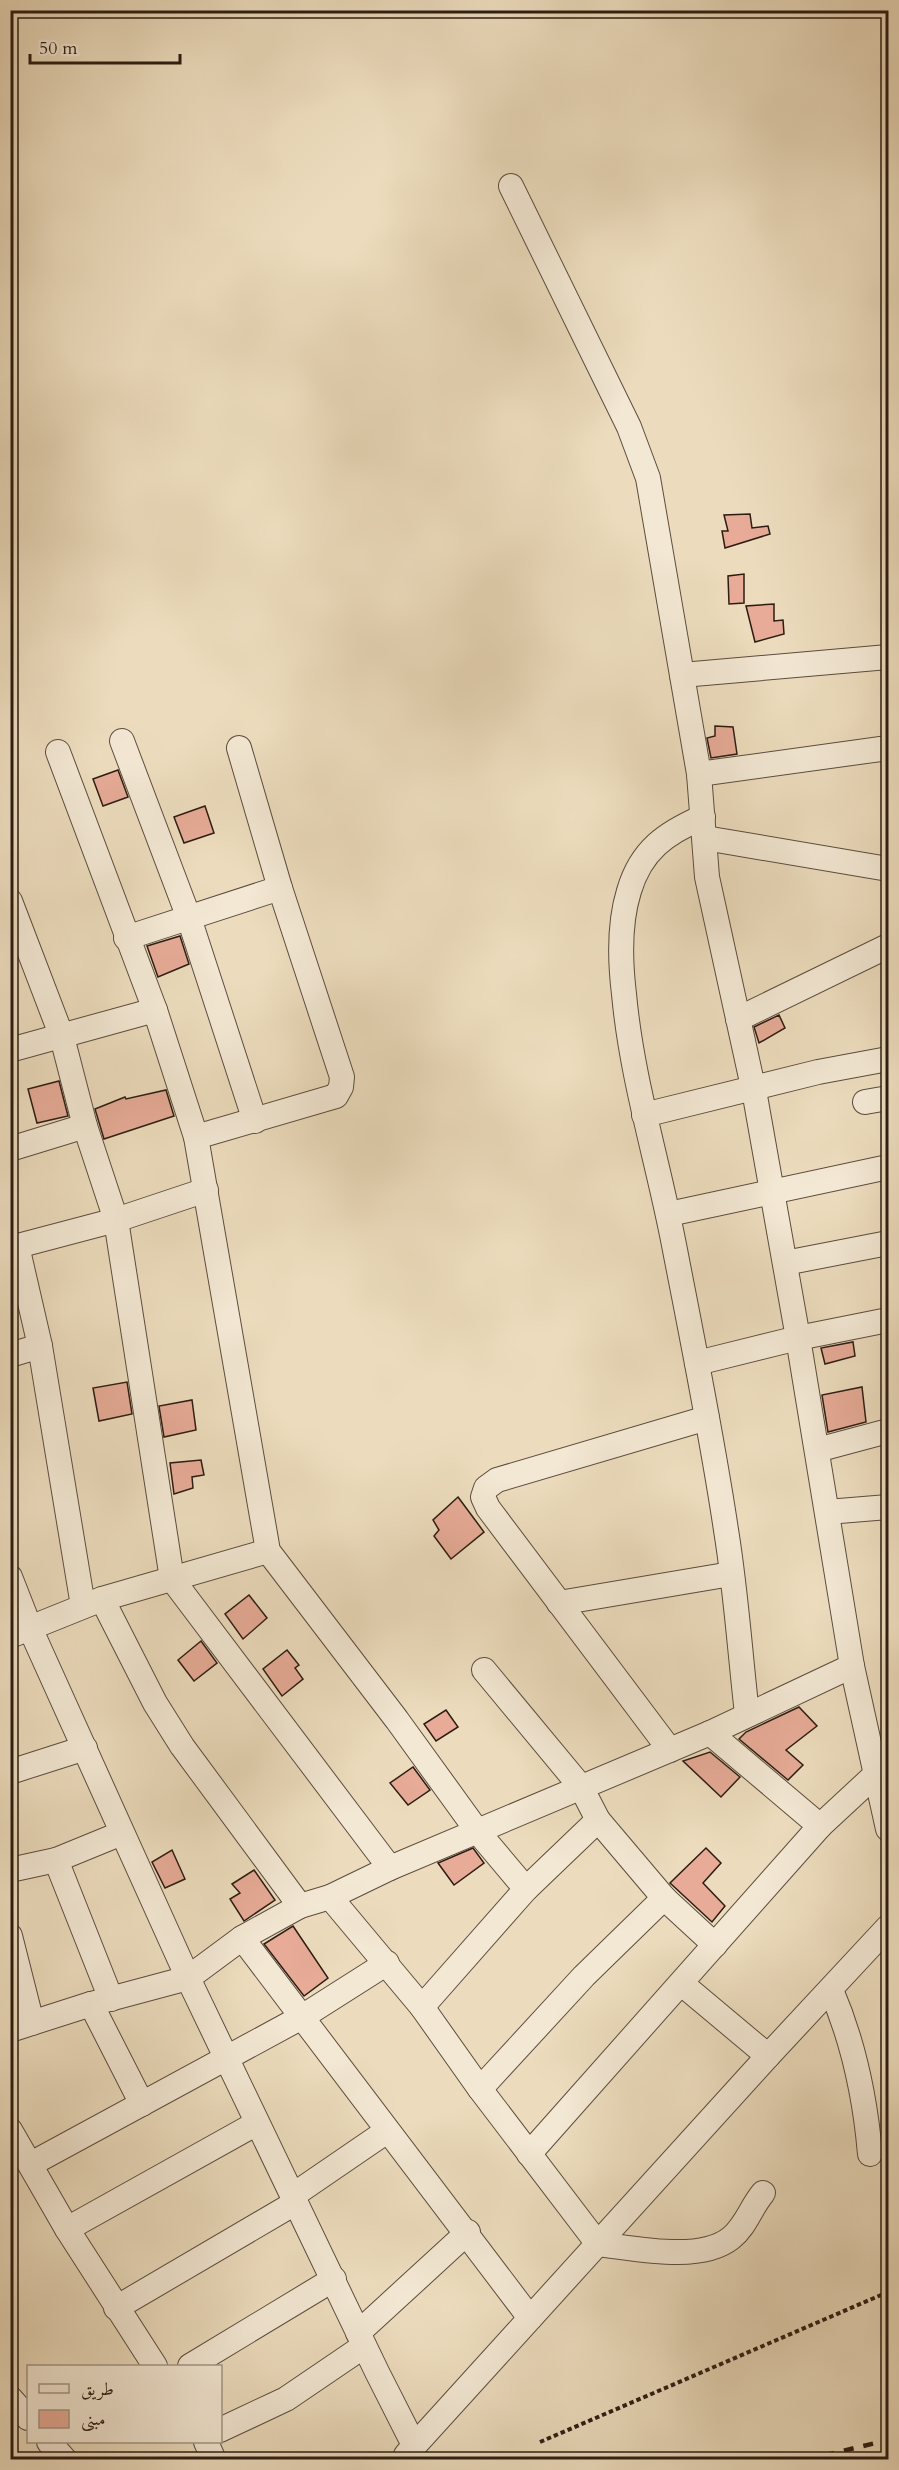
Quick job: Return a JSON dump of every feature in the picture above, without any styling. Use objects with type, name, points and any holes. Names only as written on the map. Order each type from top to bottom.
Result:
[{"type":"street","points":[[511,186],[644,461],[699,774],[708,877],[753,1089],[785,1263],[852,1666],[888,1829]]},
{"type":"street","points":[[682,675],[888,657]]},
{"type":"street","points":[[122,741],[189,918],[255,1121]]},
{"type":"street","points":[[196,1137],[336,1096],[342,1077],[280,888],[239,748]]},
{"type":"street","points":[[699,774],[888,748]]},
{"type":"street","points":[[58,752],[126,938],[155,1010],[196,1137],[268,1551],[397,1720],[478,1832],[526,1889]]},
{"type":"street","points":[[747,1714],[731,1574],[707,1418],[669,1214],[628,1043],[621,969],[622,928],[629,890],[645,858],[658,841],[672,831],[704,828],[884,864]]},
{"type":"street","points":[[126,938],[280,888]]},
{"type":"street","points":[[10,901],[62,1037],[85,1126],[116,1220],[172,1579],[390,1868]]},
{"type":"street","points":[[738,1019],[888,946]]},
{"type":"street","points":[[10,1050],[155,1010]]},
{"type":"street","points":[[644,1115],[818,1072],[888,1059]]},
{"type":"street","points":[[10,1149],[85,1126]]},
{"type":"street","points":[[669,1214],[888,1167]]},
{"type":"street","points":[[206,1190],[116,1220],[14,1247],[40,1346],[93,1603],[177,1737],[300,1906]]},
{"type":"street","points":[[785,1263],[888,1243]]},
{"type":"street","points":[[697,1363],[798,1338],[888,1320]]},
{"type":"street","points":[[10,1355],[40,1346]]},
{"type":"street","points":[[670,1750],[488,1508],[483,1497],[486,1488],[497,1480],[707,1418]]},
{"type":"street","points":[[817,1450],[888,1431]]},
{"type":"street","points":[[827,1512],[888,1507]]},
{"type":"street","points":[[20,1632],[93,1603],[268,1551]]},
{"type":"street","points":[[559,1603],[731,1574]]},
{"type":"street","points":[[10,1577],[20,1632],[85,1748],[188,1978],[334,2279],[409,2455],[530,2318],[888,1927]]},
{"type":"street","points":[[10,1936],[21,2026],[101,2001],[188,1978],[242,1938],[300,1906],[330,1897],[390,1868],[670,1750],[852,1666]]},
{"type":"street","points":[[484,1670],[581,1788],[598,1820],[664,1898],[715,1945]]},
{"type":"street","points":[[710,1732],[819,1826]]},
{"type":"street","points":[[10,1772],[85,1748]]},
{"type":"street","points":[[529,2154],[682,1984],[819,1826],[875,1775]]},
{"type":"street","points":[[422,2007],[526,1889],[598,1820]]},
{"type":"street","points":[[10,1870],[57,1860],[123,1833]]},
{"type":"street","points":[[57,1860],[101,2001],[142,2103]]},
{"type":"street","points":[[330,1897],[422,2007],[480,2089],[598,2244],[679,2252],[703,2250],[730,2239],[744,2224],[763,2193]]},
{"type":"street","points":[[480,2089],[585,1976],[664,1898]]},
{"type":"street","points":[[242,1938],[387,2131],[468,2232],[530,2318]]},
{"type":"street","points":[[21,2155],[142,2103],[302,2017],[387,1963]]},
{"type":"street","points":[[682,1984],[768,2056]]},
{"type":"street","points":[[831,1990],[847,2027],[866,2099],[870,2154]]},
{"type":"street","points":[[67,2229],[257,2122]]},
{"type":"street","points":[[10,2130],[21,2155],[153,2365]]},
{"type":"street","points":[[116,2308],[294,2199],[387,2131]]},
{"type":"street","points":[[222,2429],[286,2399],[361,2339],[468,2232]]},
{"type":"street","points":[[193,2365],[334,2279]]},
{"type":"street","points":[[10,2398],[27,2417]]},
{"type":"street","points":[[50,2443],[65,2460]]},
{"type":"street","points":[[206,2443],[214,2460]]},
{"type":"path","points":[[540,2442],[888,2292]]},
{"type":"building","points":[[750,514],[752,528],[768,526],[770,534],[725,548],[722,531],[728,531],[724,515]]},
{"type":"building","points":[[744,574],[744,603],[729,604],[728,576]]},
{"type":"building","points":[[774,604],[774,621],[783,620],[784,634],[755,642],[746,606]]},
{"type":"building","points":[[715,726],[733,727],[737,754],[711,758],[707,738],[715,736]]},
{"type":"building","points":[[118,770],[128,797],[103,806],[93,779]]},
{"type":"building","points":[[205,806],[214,833],[184,843],[174,817]]},
{"type":"building","points":[[180,936],[189,964],[158,977],[147,946]]},
{"type":"building","points":[[779,1015],[785,1028],[759,1043],[754,1027]]},
{"type":"building","points":[[59,1081],[68,1116],[37,1123],[28,1089]]},
{"type":"building","points":[[166,1090],[174,1116],[104,1139],[95,1109],[125,1097],[126,1099]]},
{"type":"building","points":[[853,1342],[855,1356],[825,1364],[821,1348]]},
{"type":"building","points":[[127,1382],[132,1414],[99,1421],[93,1388]]},
{"type":"building","points":[[862,1387],[866,1422],[828,1432],[822,1395]]},
{"type":"building","points":[[192,1400],[196,1430],[164,1437],[159,1406]]},
{"type":"building","points":[[201,1460],[204,1475],[192,1477],[193,1488],[174,1494],[170,1463]]},
{"type":"building","points":[[458,1497],[484,1532],[451,1559],[434,1536],[439,1530],[433,1520]]},
{"type":"building","points":[[249,1595],[267,1618],[243,1639],[225,1614]]},
{"type":"building","points":[[201,1641],[217,1663],[194,1681],[178,1660]]},
{"type":"building","points":[[287,1650],[299,1665],[295,1668],[303,1679],[282,1696],[263,1669]]},
{"type":"building","points":[[799,1707],[817,1726],[786,1750],[803,1765],[788,1780],[739,1739],[746,1732]]},
{"type":"building","points":[[446,1710],[458,1727],[436,1741],[424,1724]]},
{"type":"building","points":[[710,1752],[740,1777],[721,1797],[683,1761]]},
{"type":"building","points":[[413,1767],[430,1790],[408,1805],[390,1783]]},
{"type":"building","points":[[473,1848],[484,1863],[454,1885],[438,1863]]},
{"type":"building","points":[[706,1848],[721,1863],[703,1883],[725,1906],[712,1922],[670,1883]]},
{"type":"building","points":[[172,1850],[185,1879],[165,1888],[152,1862]]},
{"type":"building","points":[[254,1870],[275,1900],[244,1921],[230,1899],[240,1893],[232,1884]]},
{"type":"building","points":[[293,1926],[328,1978],[304,1996],[264,1944]]},
{"type":"railway","points":[[805,2460],[888,2440]]}]
